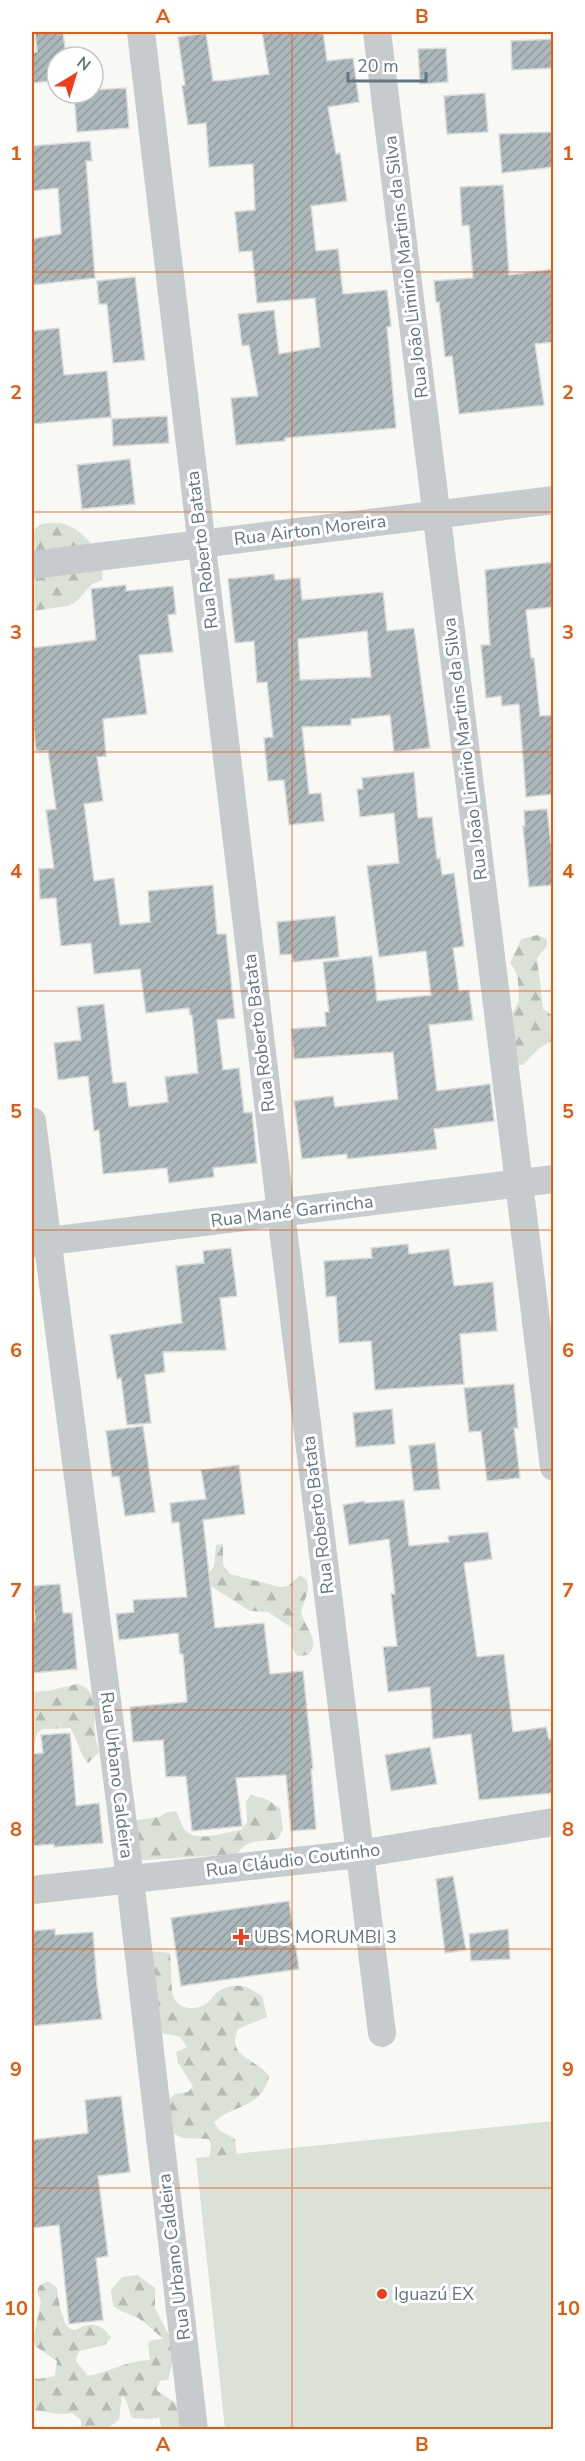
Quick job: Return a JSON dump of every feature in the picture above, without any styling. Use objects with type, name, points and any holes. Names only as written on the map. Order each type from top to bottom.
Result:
[{"type":"street","name":"Rua Roberto Batata","points":[[141,32],[281,1213],[382,2033]]},
{"type":"street","name":"Rua João Limirio Martins da Silva","points":[[377,32],[554,1467]]},
{"type":"street","name":"Rua Airton Moreira","points":[[32,565],[554,500]]},
{"type":"street","name":"Rua Urbano Caldeira","points":[[32,1121],[39,1242],[130,1879],[194,2430]]},
{"type":"street","name":"Rua Mané Garrincha","points":[[39,1242],[554,1179]]},
{"type":"street","name":"Rua Cláudio Coutinho","points":[[32,1890],[359,1854],[554,1822]]},
{"type":"green space","points":[[61,523],[77,531],[92,544],[101,562],[102,580],[92,584],[78,600],[68,606],[32,611],[32,534],[40,525]]},
{"type":"green space","points":[[537,935],[547,939],[547,946],[537,958],[543,1009],[553,1016],[553,1040],[538,1049],[523,1065],[517,1065],[509,1019],[519,1001],[518,985],[517,976],[510,963],[521,939]]},
{"type":"green space","points":[[223,1544],[223,1565],[230,1574],[280,1587],[288,1586],[300,1575],[307,1580],[308,1591],[301,1611],[313,1639],[312,1649],[308,1655],[297,1656],[292,1647],[292,1628],[268,1612],[250,1611],[203,1581],[214,1566],[216,1545]]},
{"type":"green space","points":[[77,1684],[90,1692],[94,1704],[94,1726],[99,1752],[88,1763],[70,1728],[43,1729],[37,1733],[34,1746],[32,1746],[32,1692]]},
{"type":"green space","points":[[251,1795],[266,1799],[280,1808],[283,1829],[278,1839],[250,1843],[237,1854],[134,1859],[132,1826],[137,1820],[159,1817],[167,1812],[176,1811],[184,1829],[196,1836],[211,1836],[241,1830],[247,1822],[246,1801]]},
{"type":"green space","points":[[150,1951],[170,1953],[173,1996],[180,2005],[190,2008],[201,2006],[208,2003],[217,1992],[233,1986],[246,1987],[262,1996],[267,2017],[238,2029],[235,2038],[239,2052],[269,2076],[265,2087],[254,2100],[230,2111],[214,2122],[220,2131],[235,2139],[237,2158],[209,2162],[211,2144],[209,2139],[183,2138],[170,2132],[164,2104],[175,2094],[188,2092],[193,2086],[178,2063],[176,2052],[187,2047],[180,2037],[153,2031]]},
{"type":"green space","name":"Iguazú EX","points":[[553,2121],[553,2429],[225,2429],[196,2158]]},
{"type":"green space","points":[[137,2275],[155,2288],[155,2308],[176,2349],[168,2380],[160,2381],[156,2390],[180,2406],[184,2429],[162,2429],[159,2417],[132,2418],[122,2395],[119,2420],[106,2429],[81,2429],[81,2420],[72,2413],[57,2414],[32,2410],[32,2377],[39,2379],[55,2376],[57,2361],[35,2346],[33,2340],[41,2301],[37,2292],[39,2286],[48,2281],[57,2288],[61,2312],[70,2329],[96,2325],[111,2337],[105,2345],[80,2351],[77,2355],[76,2361],[88,2376],[134,2362],[150,2360],[148,2344],[152,2340],[163,2339],[138,2318],[113,2306],[111,2290],[122,2277]]},
{"type":"building","points":[[35,32],[63,32],[65,45],[45,45],[45,81],[32,83],[32,53],[37,52]]},
{"type":"building","points":[[262,32],[323,32],[327,61],[353,58],[359,102],[328,107],[336,154],[340,153],[347,201],[311,206],[316,251],[338,249],[343,294],[387,290],[391,326],[387,327],[396,428],[236,445],[231,398],[258,396],[249,345],[242,346],[238,314],[274,310],[279,354],[320,347],[315,298],[257,303],[252,251],[239,252],[235,212],[255,210],[253,164],[209,167],[206,123],[188,125],[178,37],[206,33],[213,81],[269,74]]},
{"type":"building","points":[[554,39],[554,68],[512,70],[511,41]]},
{"type":"building","points":[[446,48],[448,82],[420,84],[418,49]]},
{"type":"building","points":[[126,88],[129,128],[77,132],[75,105],[105,105],[105,89]]},
{"type":"building","points":[[485,93],[488,132],[447,134],[444,96]]},
{"type":"building","points":[[554,132],[554,167],[502,173],[499,134]]},
{"type":"building","points":[[90,141],[92,161],[86,161],[95,278],[32,285],[32,239],[61,234],[58,188],[32,191],[32,146]]},
{"type":"building","points":[[503,185],[509,275],[554,269],[554,342],[535,344],[544,405],[459,414],[452,356],[445,357],[439,302],[436,302],[434,281],[473,278],[469,225],[462,226],[460,187]]},
{"type":"building","points":[[135,277],[145,360],[113,363],[107,304],[99,304],[97,281]]},
{"type":"building","points":[[59,328],[64,375],[107,371],[111,417],[32,424],[32,331]]},
{"type":"building","points":[[167,416],[169,443],[113,446],[112,419]]},
{"type":"building","points":[[130,459],[135,504],[82,509],[77,465]]},
{"type":"building","points":[[554,562],[554,607],[526,610],[540,716],[554,715],[554,794],[526,797],[519,704],[502,706],[501,696],[486,698],[481,645],[490,645],[485,570]]},
{"type":"building","points":[[274,574],[275,580],[300,578],[302,600],[383,592],[387,631],[414,628],[430,748],[394,752],[390,715],[351,719],[351,725],[302,727],[309,794],[321,793],[324,821],[289,825],[284,780],[268,781],[264,738],[273,737],[267,682],[257,683],[254,641],[235,643],[228,579]],"holes":[[[367,631],[371,677],[300,680],[298,639]]]},
{"type":"building","points":[[126,585],[126,591],[173,586],[176,614],[168,615],[173,652],[139,655],[147,714],[103,719],[106,756],[97,757],[103,801],[84,804],[94,881],[114,878],[120,925],[150,922],[148,891],[213,885],[217,934],[226,934],[235,1018],[217,1020],[223,1070],[239,1068],[244,1113],[252,1112],[257,1163],[213,1168],[214,1177],[169,1183],[167,1168],[103,1174],[99,1130],[94,1131],[88,1076],[58,1080],[54,1043],[81,1040],[77,1007],[104,1004],[113,1083],[126,1082],[129,1107],[168,1102],[165,1077],[198,1073],[192,1015],[190,1015],[189,1008],[146,1013],[140,969],[94,974],[91,943],[61,946],[56,898],[40,899],[39,869],[54,868],[46,810],[56,809],[48,751],[36,751],[32,714],[32,648],[96,640],[91,589]]},
{"type":"building","points":[[414,772],[418,818],[432,817],[437,859],[440,858],[442,875],[454,873],[464,946],[453,948],[459,991],[469,990],[473,1020],[429,1025],[437,1091],[490,1084],[494,1121],[434,1129],[437,1149],[347,1159],[347,1154],[302,1159],[294,1101],[333,1096],[335,1107],[398,1099],[393,1052],[294,1059],[291,1029],[326,1026],[325,1012],[329,1012],[323,962],[372,956],[377,1001],[431,995],[426,951],[379,957],[367,866],[399,863],[394,813],[360,817],[357,789],[363,789],[362,778]]},
{"type":"building","points":[[547,809],[551,844],[554,844],[554,885],[529,887],[523,826],[525,826],[524,811]]},
{"type":"building","points":[[335,916],[339,957],[293,962],[292,954],[280,955],[277,922]]},
{"type":"building","points":[[408,1244],[409,1254],[449,1249],[454,1286],[493,1282],[497,1331],[460,1334],[464,1384],[375,1390],[371,1341],[339,1343],[336,1296],[326,1297],[324,1261],[372,1258],[371,1248]]},
{"type":"building","points":[[231,1248],[237,1296],[220,1298],[226,1350],[163,1352],[165,1372],[145,1375],[151,1423],[127,1425],[121,1378],[117,1379],[110,1335],[182,1323],[176,1266],[204,1263],[203,1251]]},
{"type":"building","points":[[514,1384],[518,1428],[514,1428],[520,1478],[487,1481],[481,1431],[469,1432],[464,1388]]},
{"type":"building","points":[[392,1409],[395,1444],[356,1447],[353,1413]]},
{"type":"building","points":[[143,1426],[155,1512],[125,1516],[119,1476],[112,1477],[106,1431]]},
{"type":"building","points":[[435,1443],[440,1489],[414,1491],[409,1446]]},
{"type":"building","points":[[239,1465],[245,1514],[203,1520],[215,1628],[264,1623],[270,1674],[303,1671],[313,1769],[311,1769],[316,1829],[291,1831],[286,1775],[236,1778],[242,1826],[192,1831],[186,1776],[166,1777],[163,1740],[133,1742],[130,1707],[187,1702],[183,1654],[180,1654],[178,1633],[119,1640],[116,1614],[134,1612],[133,1600],[187,1597],[179,1522],[172,1523],[170,1503],[206,1499],[201,1470]]},
{"type":"building","points":[[404,1500],[409,1546],[449,1542],[448,1536],[488,1532],[492,1559],[464,1563],[477,1657],[504,1654],[513,1732],[546,1727],[549,1739],[554,1739],[554,1793],[479,1800],[471,1734],[433,1739],[430,1687],[388,1692],[383,1647],[397,1646],[391,1594],[395,1594],[389,1539],[349,1545],[343,1505],[364,1501],[365,1503]]},
{"type":"building","points":[[60,1584],[63,1613],[72,1613],[77,1669],[32,1673],[32,1622],[35,1621],[32,1586]]},
{"type":"building","points":[[70,1733],[76,1806],[99,1803],[103,1843],[54,1847],[54,1844],[32,1846],[32,1754],[43,1753],[41,1735]]},
{"type":"building","points":[[430,1747],[437,1784],[391,1791],[385,1755]]},
{"type":"building","points":[[453,1876],[466,1950],[445,1953],[436,1879]]},
{"type":"building","points":[[289,1901],[299,1969],[181,1986],[171,1918]]},
{"type":"building","points":[[55,1929],[55,1935],[93,1932],[102,2019],[32,2026],[32,1931]]},
{"type":"building","points":[[508,1929],[510,1959],[471,1961],[469,1934]]},
{"type":"building","points":[[121,2096],[130,2172],[98,2176],[108,2256],[96,2258],[103,2320],[69,2324],[59,2225],[32,2228],[32,2140],[88,2133],[85,2100]]},
{"type":"place","name":"UBS MORUMBI 3","points":[[241,1937]]},
{"type":"place","name":"Iguazú EX","points":[[382,2294]]}]
